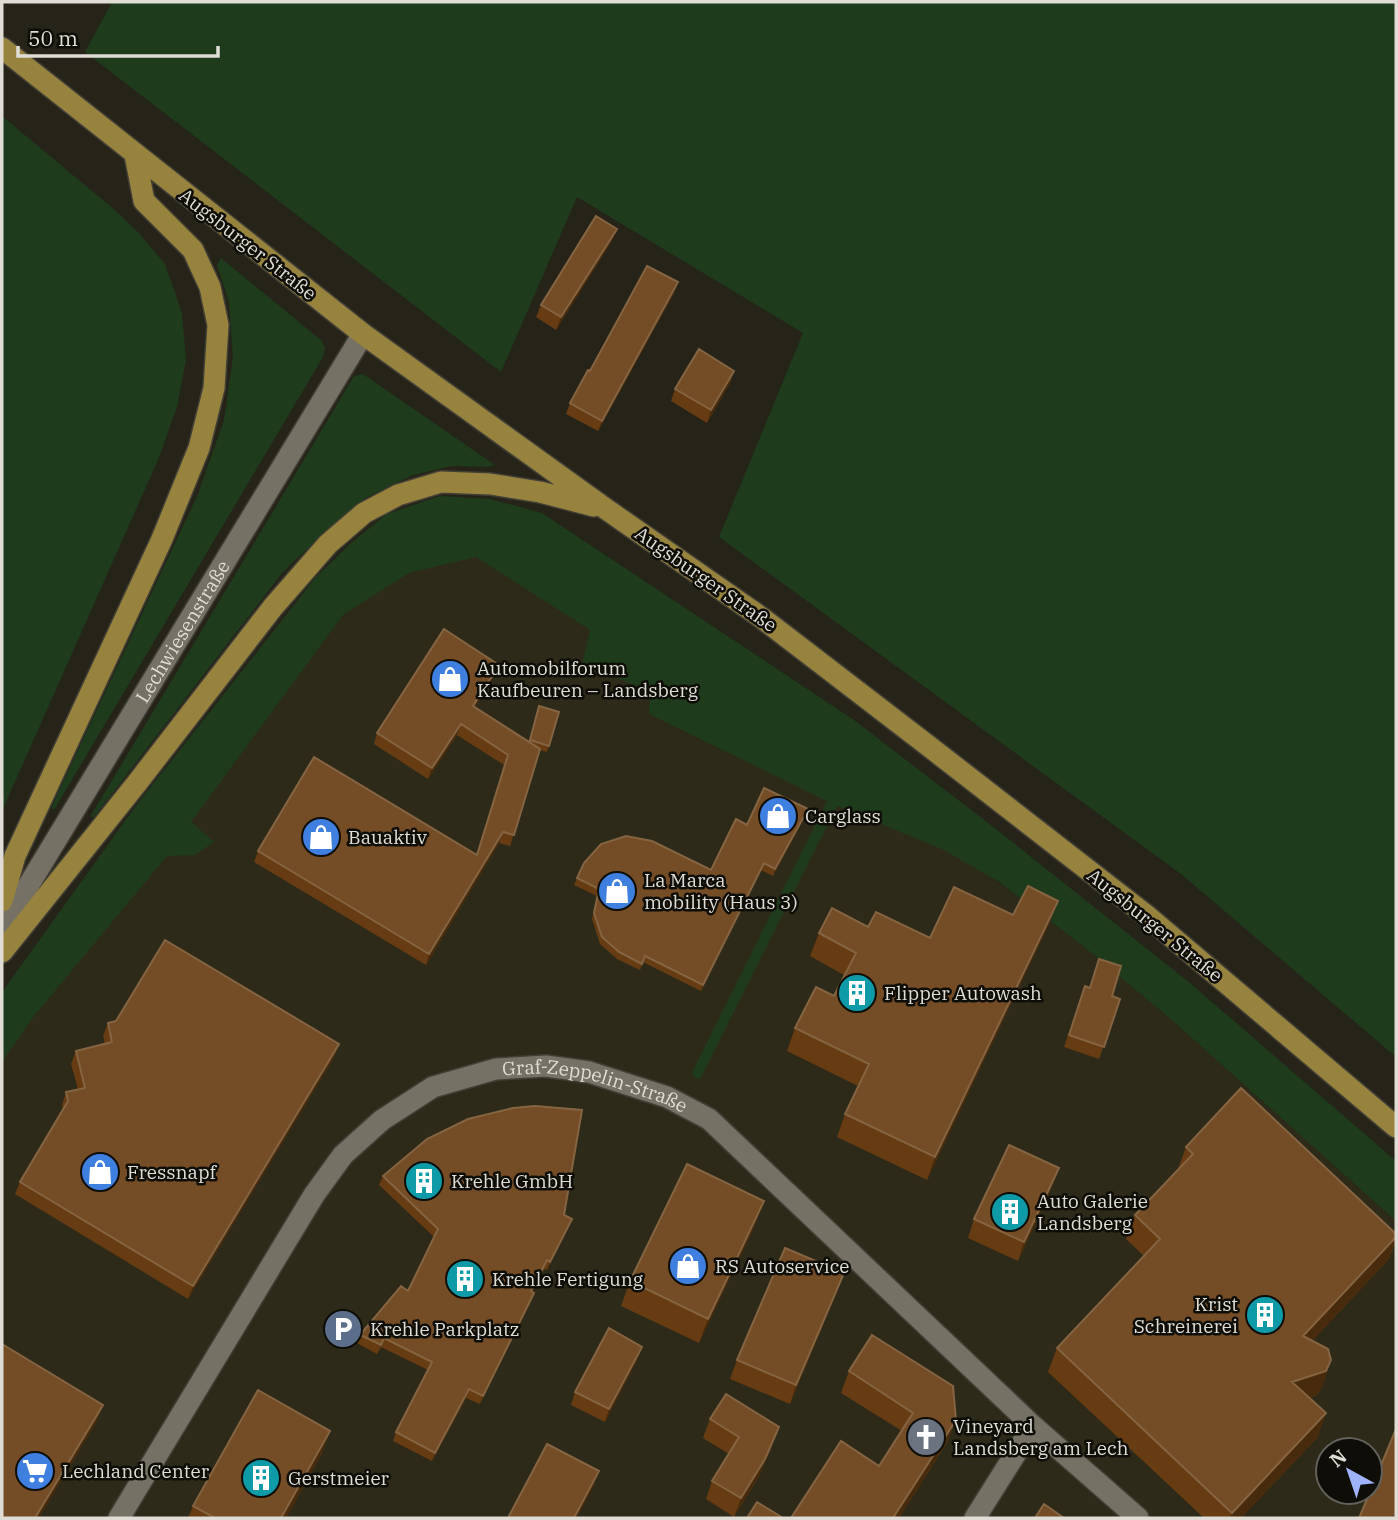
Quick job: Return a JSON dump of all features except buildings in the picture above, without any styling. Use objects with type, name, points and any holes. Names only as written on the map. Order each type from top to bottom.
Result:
[{"type":"main road","name":"Augsburger Straße","points":[[2,48],[363,334],[762,618],[1146,915],[1396,1128]]},
{"type":"main road","points":[[2,901],[15,856],[167,527],[199,448],[214,388],[218,325],[210,287],[193,250],[144,201],[135,155]]},
{"type":"main road","points":[[2,952],[273,607],[328,544],[364,513],[398,495],[441,482],[490,484],[540,492],[606,509]]},
{"type":"street","name":"Lechwiesenstraße","points":[[2,929],[363,334]]},
{"type":"street","name":"Graf-Zeppelin-Straße","points":[[119,1518],[314,1195],[343,1155],[382,1120],[433,1087],[496,1069],[546,1066],[589,1072],[667,1097],[709,1119],[1033,1426],[1138,1518]]},
{"type":"street","points":[[975,1518],[1033,1426]]},
{"type":"shaded area","points":[[472,546],[849,770],[1083,946],[1173,1021],[1396,1221],[1396,1518],[2,1518],[2,1029],[272,710],[343,615],[395,575]]},
{"type":"green space","points":[[112,2],[1396,2],[1396,1057],[1181,874],[719,537],[803,333],[577,197],[501,372],[85,52]]},
{"type":"green space","points":[[2,116],[116,211],[165,264],[182,313],[186,360],[177,407],[158,460],[2,811]]},
{"type":"green space","points":[[221,258],[322,341],[325,348],[323,357],[54,810],[51,808],[198,494],[224,420],[233,357],[229,302],[217,265]]},
{"type":"green space","points":[[363,374],[495,465],[452,466],[413,475],[365,498],[325,532],[282,573],[94,817],[90,817],[354,376]]},
{"type":"green space","points":[[440,496],[490,499],[542,513],[854,720],[1190,983],[1396,1161],[1396,1221],[1173,1021],[1083,946],[999,882],[944,850],[837,806],[701,1077],[698,1079],[693,1076],[692,1073],[827,801],[649,714],[650,691],[582,665],[590,630],[476,557],[409,573],[343,615],[191,822],[214,842],[195,855],[167,856],[34,1016],[2,1062],[2,992],[135,807],[316,577],[351,543],[387,514]]},
{"type":"place","name":"Automobilforum Kaufbeuren – Landsberg","points":[[450,679]]},
{"type":"place","name":"Carglass","points":[[778,816]]},
{"type":"place","name":"Bauaktiv","points":[[321,837]]},
{"type":"place","name":"La Marca mobility (Haus 3)","points":[[617,891]]},
{"type":"place","name":"Flipper Autowash","points":[[857,993]]},
{"type":"place","name":"Fressnapf","points":[[100,1172]]},
{"type":"place","name":"Krehle GmbH","points":[[424,1181]]},
{"type":"place","name":"Auto Galerie Landsberg","points":[[1010,1212]]},
{"type":"place","name":"RS Autoservice","points":[[688,1266]]},
{"type":"place","name":"Krehle Fertigung","points":[[465,1279]]},
{"type":"place","name":"Krist Schreinerei","points":[[1265,1315]]},
{"type":"place","name":"Krehle Parkplatz","points":[[343,1329]]},
{"type":"place","name":"Vineyard Landsberg am Lech","points":[[926,1437]]},
{"type":"place","name":"Lechland Center","points":[[35,1471]]},
{"type":"place","name":"Gerstmeier","points":[[261,1478]]}]
